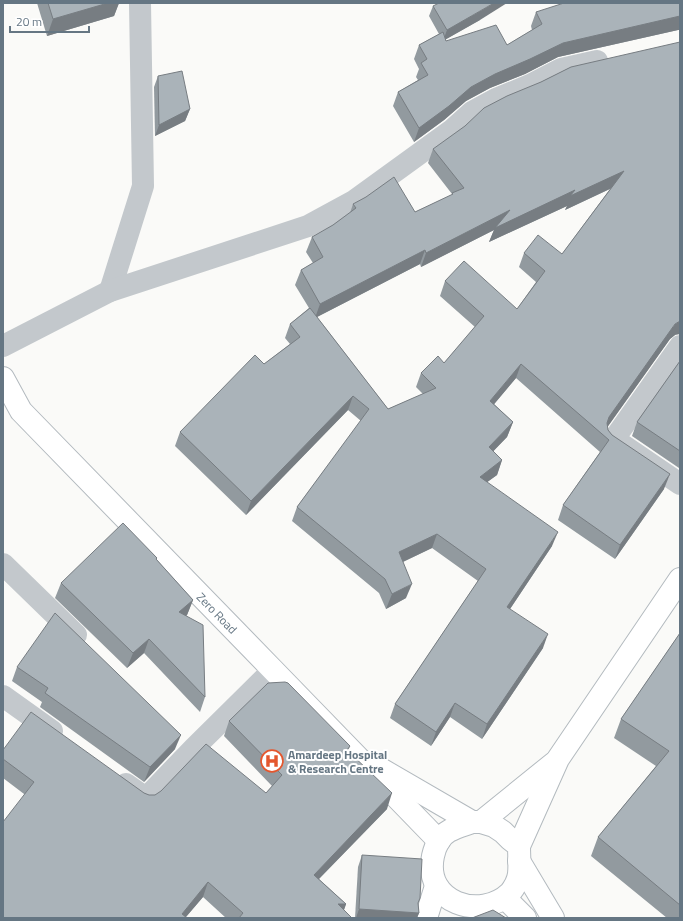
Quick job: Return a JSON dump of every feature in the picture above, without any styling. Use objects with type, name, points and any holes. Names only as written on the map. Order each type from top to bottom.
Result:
[{"type":"street","points":[[110,291],[143,186],[140,3]]},
{"type":"street","points":[[3,346],[110,291],[308,226],[354,201],[452,130],[472,112],[496,99],[530,85],[561,69],[614,57]]},
{"type":"street","points":[[680,346],[614,439],[680,484]]},
{"type":"street","name":"Zero Road","points":[[3,378],[21,411],[439,841]]},
{"type":"street","points":[[3,564],[92,651]]},
{"type":"street","points":[[558,759],[477,822],[448,832],[439,841],[431,863],[432,875],[441,894],[456,906],[460,914],[494,907],[506,899],[514,888],[519,875],[519,854],[558,759],[680,578]]},
{"type":"street","points":[[113,775],[146,798],[187,744],[273,670]]},
{"type":"street","points":[[3,696],[68,742]]},
{"type":"street","points":[[354,753],[477,822],[494,826],[503,832],[510,839],[519,854],[553,918]]},
{"type":"street","points":[[426,918],[436,886]]},
{"type":"street","points":[[506,899],[525,918]]},
{"type":"building","points":[[48,3],[108,3],[53,19]]},
{"type":"building","points":[[439,3],[494,3],[447,30],[433,6]]},
{"type":"building","points":[[564,3],[680,3],[680,16],[563,43],[495,74],[471,87],[449,106],[419,128],[398,92],[428,75],[421,63],[427,59],[419,45],[443,32],[446,41],[496,25],[507,45],[542,24],[536,12]]},
{"type":"building","points":[[680,42],[680,321],[675,324],[609,417],[607,423],[608,430],[612,435],[670,474],[620,545],[563,505],[609,440],[521,364],[490,401],[513,422],[489,447],[502,460],[480,477],[558,532],[507,607],[548,634],[487,724],[455,703],[436,732],[395,704],[486,569],[437,534],[399,552],[412,584],[392,594],[385,579],[297,507],[369,409],[353,396],[251,501],[180,432],[255,355],[264,364],[300,337],[290,324],[310,308],[388,409],[436,388],[421,373],[438,356],[444,363],[484,316],[445,281],[464,261],[517,309],[545,271],[524,253],[538,235],[562,254],[624,171],[570,196],[575,190],[495,228],[510,210],[426,253],[425,250],[320,304],[301,270],[323,257],[312,237],[333,225],[356,208],[353,204],[366,197],[394,177],[415,212],[464,188],[433,149],[465,126],[484,108],[571,67]]},
{"type":"building","points":[[182,71],[190,109],[159,125],[158,76]]},
{"type":"building","points":[[680,361],[680,451],[637,422]]},
{"type":"building","points":[[123,523],[157,558],[156,559],[193,600],[179,612],[203,625],[205,697],[149,639],[133,653],[61,583]]},
{"type":"building","points":[[55,613],[181,735],[150,767],[45,693],[48,688],[17,667]]},
{"type":"building","points":[[680,633],[680,905],[598,837],[669,751],[621,719]]},
{"type":"building","points":[[268,683],[288,683],[350,746],[347,750],[392,793],[314,875],[346,904],[338,904],[352,918],[239,918],[243,913],[208,882],[182,914],[187,918],[3,918],[3,822],[34,782],[3,759],[3,750],[31,712],[144,793],[149,795],[155,795],[161,791],[206,744],[266,793],[282,775],[229,721]]},
{"type":"building","points":[[362,855],[422,859],[420,898],[418,903],[419,913],[359,909]]},
{"type":"building","points":[[493,910],[506,918],[472,918]]},
{"type":"place","name":"Amardeep Hospital & Research Centre","points":[[272,761]]}]
